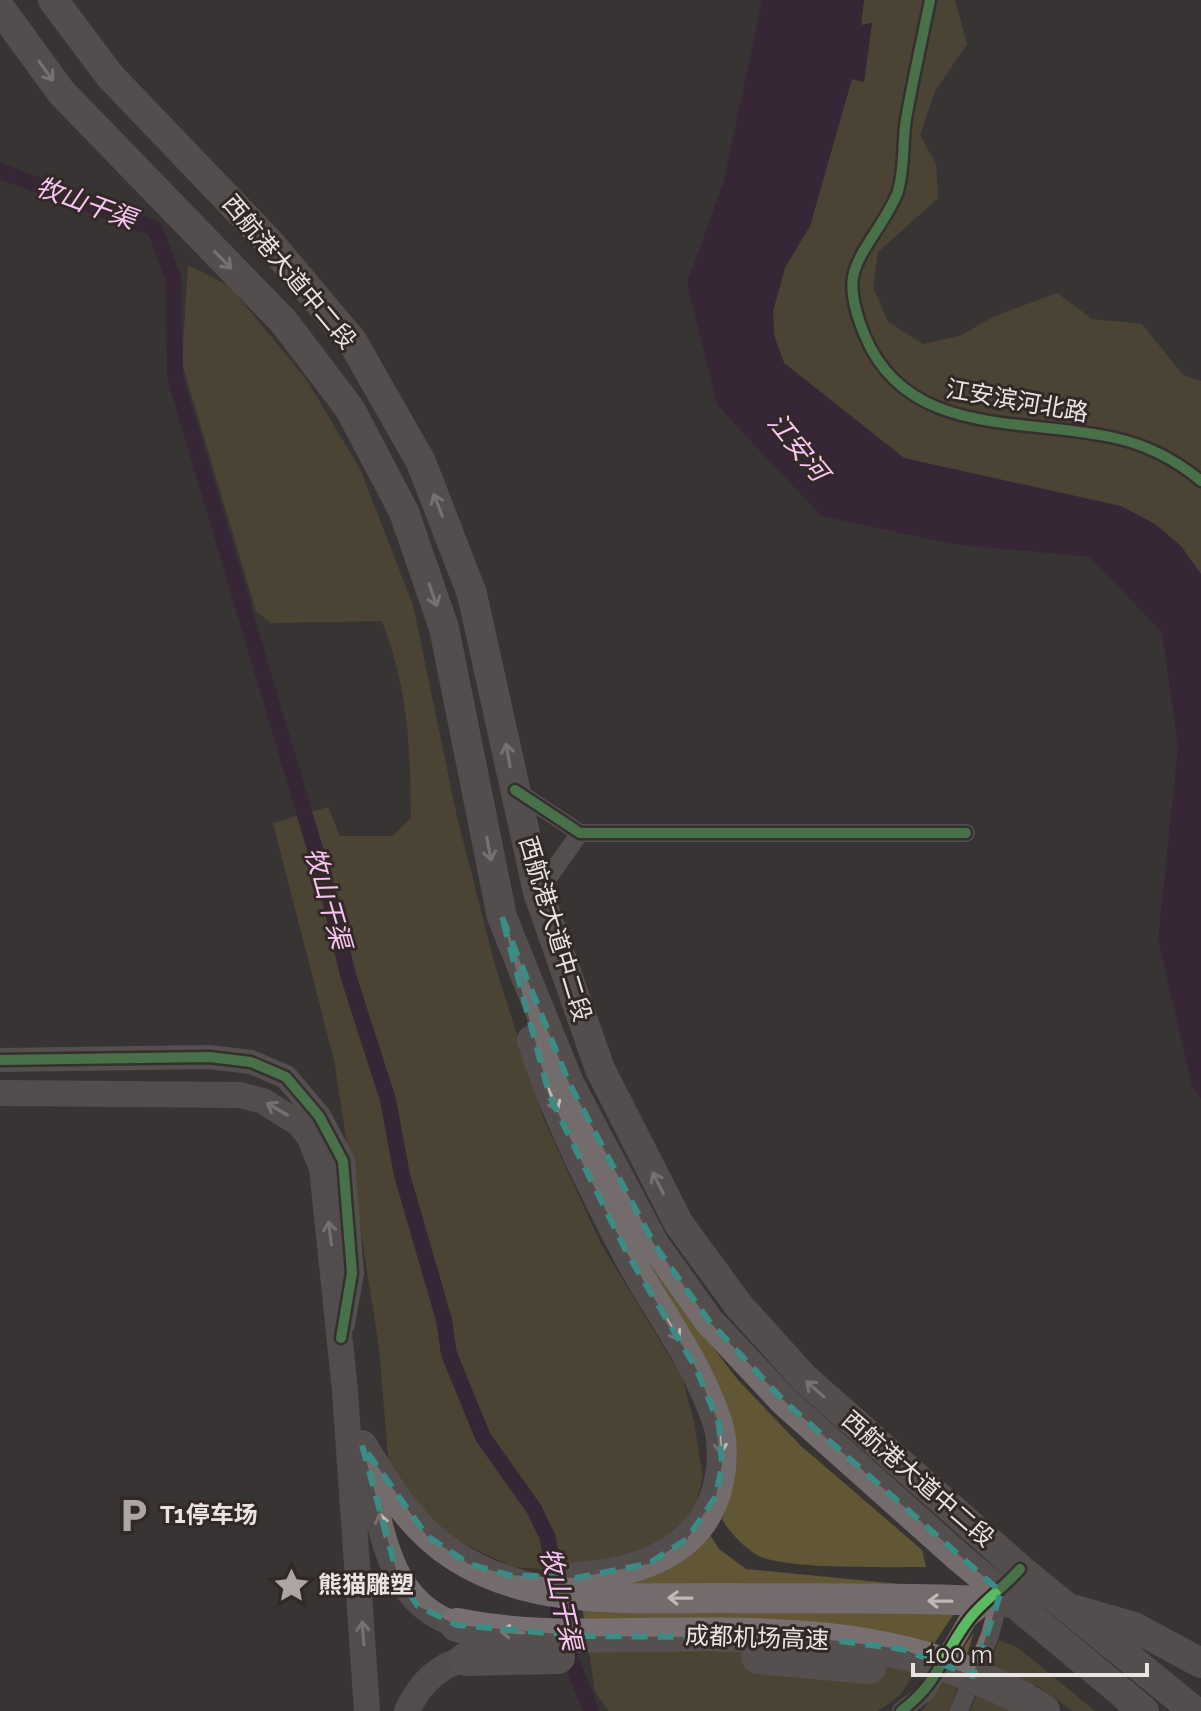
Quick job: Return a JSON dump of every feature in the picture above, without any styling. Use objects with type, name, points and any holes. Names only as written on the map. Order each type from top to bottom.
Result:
[{"type":"highway","name":"成都机场高速","points":[[457,1625],[582,1636],[725,1634],[815,1638],[902,1649],[935,1658],[1027,1700],[1043,1711]]},
{"type":"highway","name":"成都机场高速","points":[[466,1659],[723,1654],[883,1669],[940,1682],[999,1711]]},
{"type":"main road","name":"西航港大道中二段","points":[[53,0],[110,76],[268,241],[352,341],[421,462],[472,594],[538,892],[600,1069],[679,1224],[739,1306],[804,1378],[1144,1711]]},
{"type":"main road","name":"西航港大道中二段","points":[[0,8],[61,92],[284,322],[350,409],[404,512],[444,628],[502,917],[569,1083],[654,1244],[709,1321],[784,1401],[1011,1580],[1194,1711]]},
{"type":"main road","points":[[480,1569],[546,1578],[608,1574],[663,1557],[687,1539],[702,1522],[716,1496],[722,1465],[719,1424],[696,1368],[627,1253],[550,1097],[519,999],[502,917]]},
{"type":"main road","points":[[0,1093],[225,1093],[253,1097],[287,1115],[304,1129],[322,1168],[341,1338],[367,1711]]},
{"type":"main road","points":[[343,1369],[387,1546],[404,1588],[426,1612],[457,1625]]},
{"type":"main road","points":[[362,1445],[420,1528],[450,1553],[513,1585],[568,1595],[1045,1605],[1096,1613],[1134,1627],[1201,1663]]},
{"type":"main road","points":[[407,1711],[423,1685],[435,1673],[466,1659]]},
{"type":"street","points":[[515,790],[580,833],[966,833]]},
{"type":"street","points":[[538,892],[580,833]]},
{"type":"street","points":[[0,1060],[209,1057],[251,1062],[286,1077],[319,1116],[343,1161],[352,1273],[341,1338]]},
{"type":"street","points":[[901,1711],[926,1692],[968,1619],[1011,1580]]},
{"type":"street","points":[[959,1711],[1011,1580]]},
{"type":"highlighted area","points":[[502,917],[569,1083],[654,1244],[709,1321],[784,1401],[1001,1592],[990,1635],[973,1676],[902,1649],[815,1638],[582,1636],[457,1625],[418,1606],[398,1577],[362,1445],[427,1536],[469,1564],[508,1575],[575,1578],[648,1564],[687,1539],[716,1496],[722,1465],[719,1424],[696,1368],[627,1253],[550,1097]]},
{"type":"shaded area","points":[[864,0],[955,0],[967,44],[935,91],[920,135],[936,164],[938,198],[878,252],[873,287],[888,322],[923,344],[960,336],[995,316],[1057,293],[1092,319],[1142,324],[1183,375],[1201,381],[1201,574],[1181,546],[1155,524],[904,458],[784,363],[774,335],[773,311],[784,268],[810,226],[852,78],[864,82],[872,23],[861,25]]},
{"type":"shaded area","points":[[188,265],[229,286],[306,379],[360,469],[413,605],[457,817],[494,962],[544,1120],[601,1244],[682,1377],[694,1422],[703,1477],[694,1510],[719,1549],[746,1569],[930,1587],[953,1615],[900,1695],[878,1711],[609,1711],[595,1692],[577,1572],[513,1567],[449,1537],[414,1503],[389,1468],[379,1347],[334,1060],[273,823],[328,807],[340,836],[393,836],[411,818],[409,742],[403,695],[382,621],[271,623],[256,611],[182,363]]},
{"type":"shaded area","points":[[637,1248],[738,1380],[800,1445],[922,1550],[926,1567],[838,1567],[770,1560],[757,1555],[733,1534],[722,1519],[733,1484],[736,1447],[733,1424],[712,1372]]},
{"type":"shaded area","points":[[974,1632],[950,1711],[922,1711]]},
{"type":"shaded area","points":[[999,1640],[1017,1647],[1095,1711],[1072,1711],[1036,1685],[1014,1711],[970,1711]]},
{"type":"water","name":"江安河","points":[[762,0],[864,0],[861,25],[872,23],[864,82],[852,79],[810,226],[785,268],[773,311],[774,335],[784,363],[904,458],[1121,506],[1155,524],[1181,546],[1201,574],[1201,1099],[1192,1086],[1158,940],[1178,747],[1162,633],[1090,557],[952,544],[821,516],[717,405],[687,283],[724,180]]},
{"type":"waterway","name":"牧山干渠","points":[[0,171],[155,229],[173,278],[175,377],[329,896],[348,975],[388,1100],[402,1175],[444,1320],[449,1354],[483,1437],[534,1509],[548,1538],[558,1606],[572,1662],[591,1711]]},
{"type":"cycle path","name":"江安滨河北路","points":[[930,0],[906,119],[898,191],[861,256],[853,277],[857,315],[865,336],[884,369],[910,392],[939,408],[972,418],[1127,441],[1161,454],[1201,481]]},
{"type":"cycle path","points":[[515,790],[580,833],[966,833]]},
{"type":"cycle path","points":[[0,1060],[209,1057],[251,1062],[286,1077],[319,1116],[343,1161],[352,1273],[341,1338]]},
{"type":"cycle path","points":[[901,1711],[932,1680],[972,1615],[1020,1569]]},
{"type":"place","name":"T1停车场","points":[[134,1515]]},
{"type":"place","name":"熊猫雕塑","points":[[292,1585]]}]
